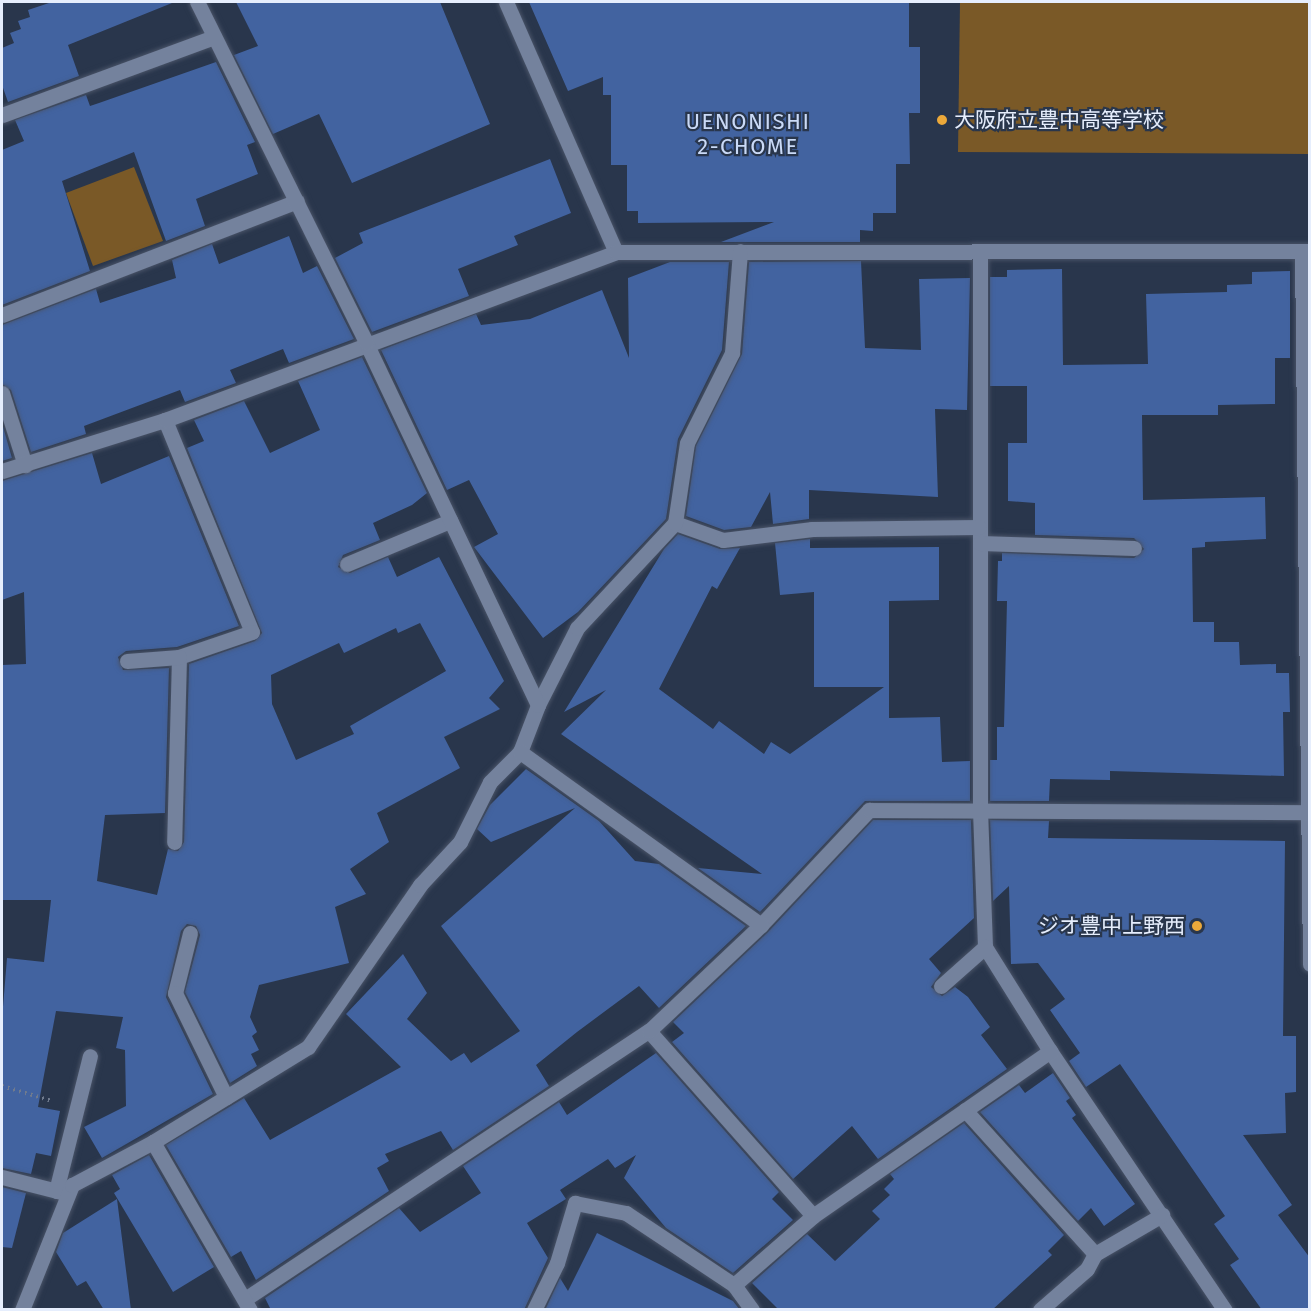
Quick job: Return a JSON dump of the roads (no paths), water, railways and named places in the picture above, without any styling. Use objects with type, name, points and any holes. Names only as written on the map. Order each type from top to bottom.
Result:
[{"type":"street","points":[[197,2],[366,342],[538,705]]},
{"type":"street","points":[[506,2],[616,252]]},
{"type":"street","points":[[2,115],[214,38]]},
{"type":"street","points":[[2,315],[297,201]]},
{"type":"street","points":[[62,1193],[72,1185],[153,1142],[308,1047],[420,885],[460,842],[490,782],[520,752],[538,705],[577,628],[675,524],[687,444],[732,353],[740,251]]},
{"type":"street","points":[[980,251],[980,810],[985,947],[1050,1051],[1225,1310]]},
{"type":"street","points":[[2,471],[165,420],[366,342],[616,252],[1306,251],[1310,964]]},
{"type":"street","points":[[2,393],[25,465]]},
{"type":"street","points":[[127,661],[179,657],[252,632],[165,420]]},
{"type":"street","points":[[347,564],[450,520]]},
{"type":"street","points":[[675,524],[723,540],[812,530],[979,527]]},
{"type":"street","points":[[980,543],[1134,548]]},
{"type":"street","points":[[174,842],[179,657]]},
{"type":"street","points":[[520,752],[761,925]]},
{"type":"street","points":[[153,1142],[247,1304],[649,1031],[761,925],[869,810],[1309,812]]},
{"type":"street","points":[[190,933],[175,993],[226,1097]]},
{"type":"street","points":[[941,986],[985,947]]},
{"type":"street","points":[[649,1031],[813,1216]]},
{"type":"street","points":[[734,1285],[813,1216],[1050,1051]]},
{"type":"street","points":[[22,1310],[62,1193],[90,1056]]},
{"type":"street","points":[[965,1110],[1095,1254]]},
{"type":"street","points":[[2,1177],[62,1193]]},
{"type":"street","points":[[534,1310],[557,1263],[575,1203],[626,1213],[734,1285],[752,1310]]},
{"type":"street","points":[[1040,1310],[1087,1269],[1095,1254],[1162,1215]]},
{"type":"place","name":"大阪府立豊中高等学校","points":[[942,120]]},
{"type":"place","name":"ジオ豊中上野西","points":[[1197,926]]},
{"type":"district","name":"UENONISHI 2-CHOME","points":[[748,134]]}]
